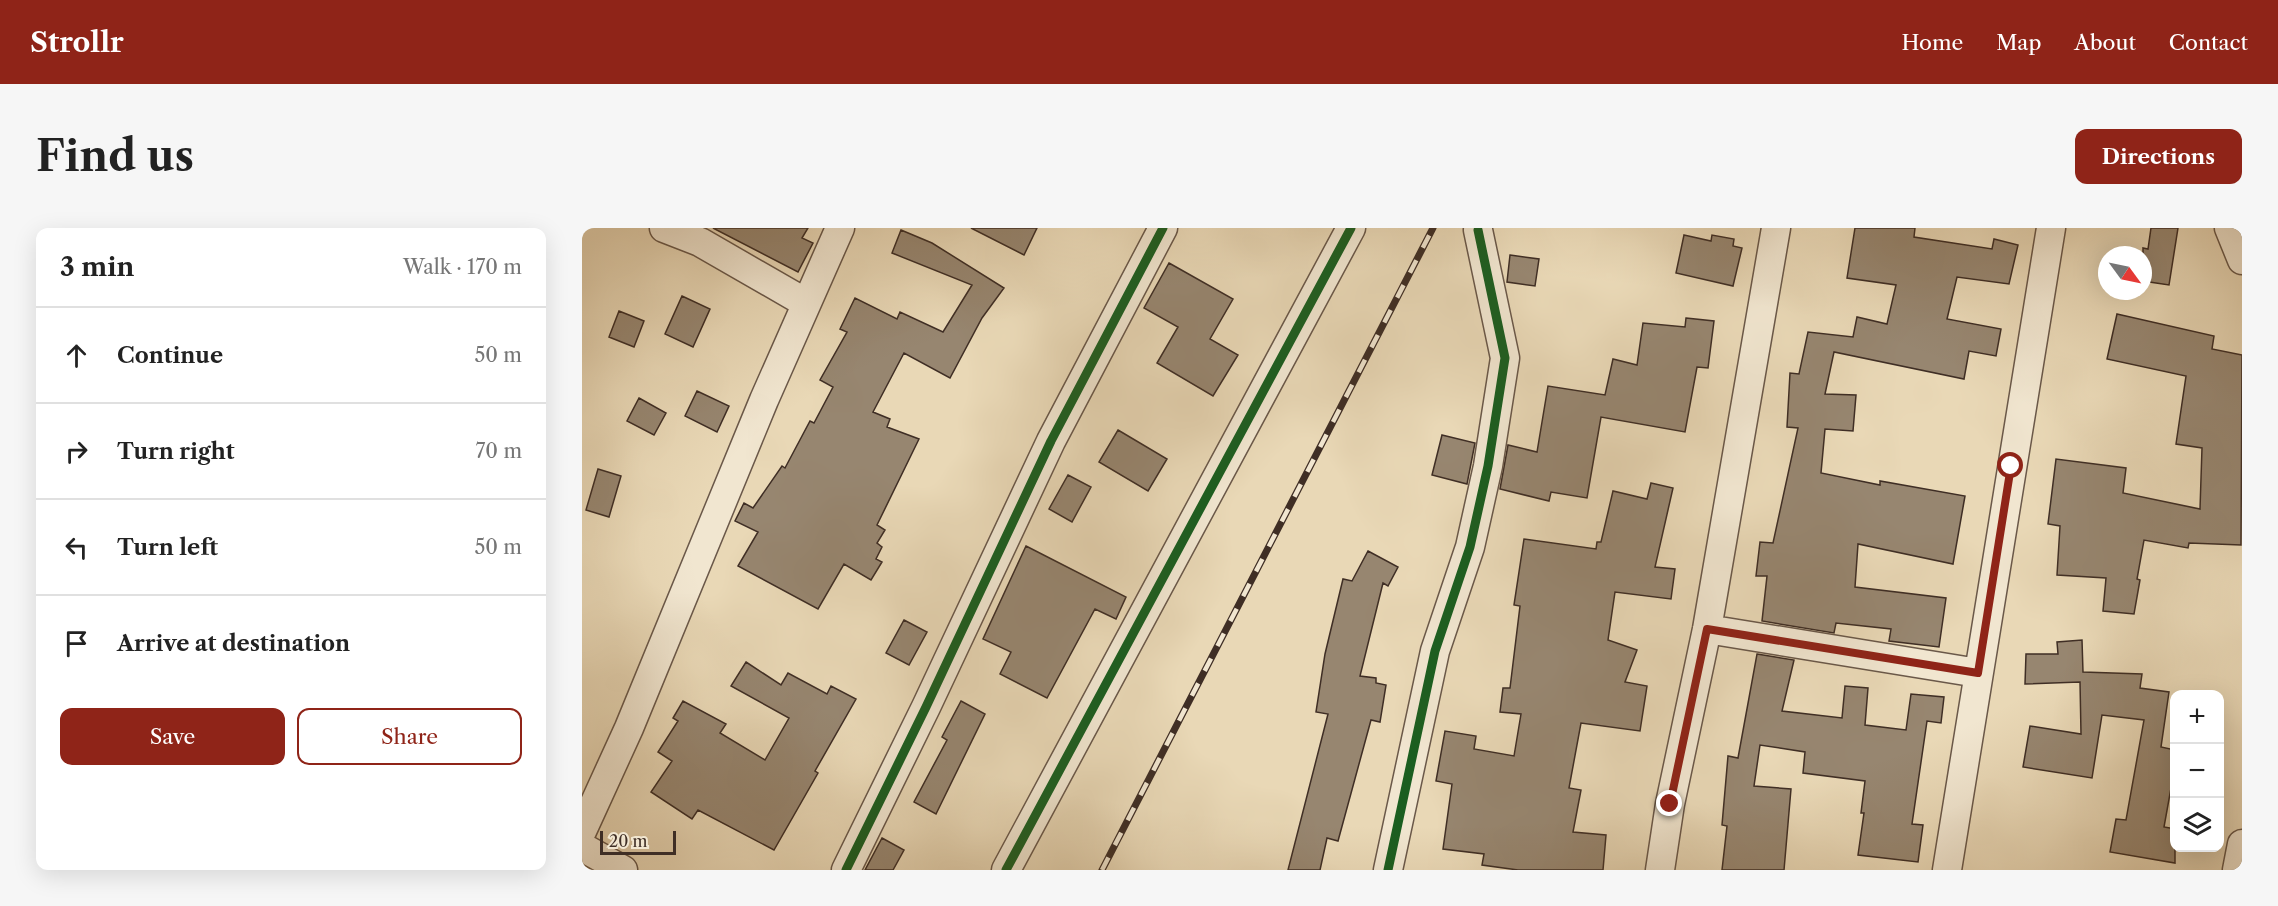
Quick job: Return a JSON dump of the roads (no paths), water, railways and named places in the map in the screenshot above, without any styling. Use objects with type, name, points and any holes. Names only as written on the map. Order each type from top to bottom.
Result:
[{"type":"street","points":[[664,228],[700,242],[806,303]]},
{"type":"street","points":[[582,831],[629,728],[764,400],[840,228]]},
{"type":"street","points":[[846,870],[926,707],[1051,441],[1163,228]]},
{"type":"street","points":[[1006,870],[1352,228]]},
{"type":"street","points":[[1660,870],[1670,804],[1707,629],[1776,228]]},
{"type":"street","points":[[1947,870],[2051,228]]},
{"type":"street","points":[[2229,228],[2242,260]]},
{"type":"street","points":[[1388,870],[1435,651],[1470,547],[1488,466],[1505,357],[1478,230]]},
{"type":"street","points":[[1707,629],[1978,673]]},
{"type":"street","points":[[2237,870],[2242,844]]},
{"type":"street","points":[[582,847],[623,870]]},
{"type":"railway","points":[[1102,870],[1433,228]]}]
